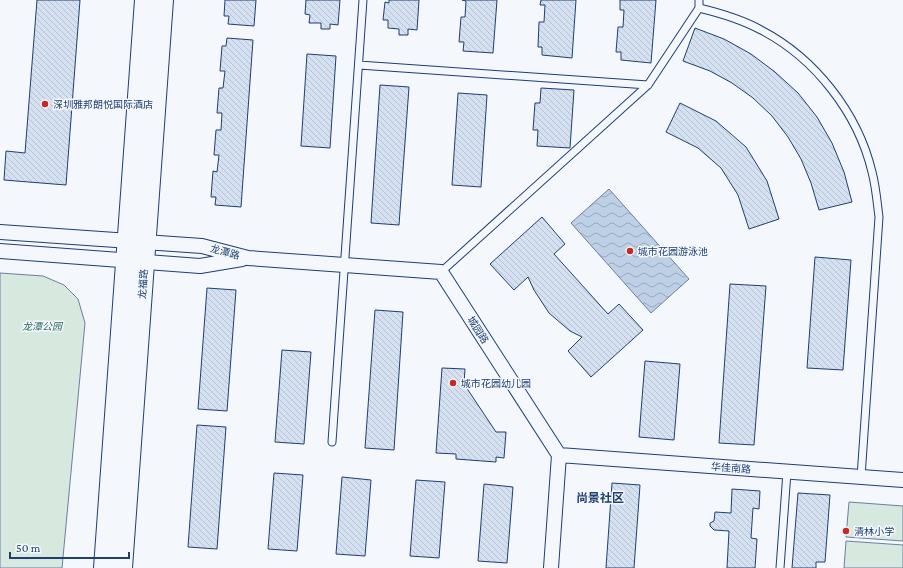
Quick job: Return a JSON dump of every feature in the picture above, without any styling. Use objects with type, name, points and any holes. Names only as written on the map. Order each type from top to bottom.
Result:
[{"type":"street","name":"龙福路","points":[[122,568],[137,241],[145,0]]},
{"type":"street","name":"龙福路","points":[[137,241],[163,0]]},
{"type":"street","name":"龙潭路","points":[[0,232],[202,246],[248,258]]},
{"type":"street","name":"龙潭路","points":[[0,251],[200,266],[248,258]]},
{"type":"street","points":[[248,258],[441,272]]},
{"type":"street","name":"龙福路","points":[[104,568],[136,261]]},
{"type":"street","name":"城园路","points":[[441,272],[559,454]]},
{"type":"street","name":"华佳南路","points":[[559,454],[903,480]]},
{"type":"street","points":[[551,568],[559,454]]},
{"type":"lane","points":[[332,442],[363,0]]},
{"type":"lane","points":[[441,272],[648,85],[698,8],[699,0]]},
{"type":"lane","points":[[698,8],[720,13],[762,30],[799,56],[821,77],[844,107],[856,127],[865,149],[875,186],[879,217],[861,477]]},
{"type":"lane","points":[[359,65],[648,85]]},
{"type":"lane","points":[[780,568],[787,472]]},
{"type":"green space","name":"龙潭公园","points":[[0,273],[43,276],[64,285],[78,299],[85,323],[62,568],[0,568]]},
{"type":"green space","points":[[849,502],[903,506],[903,541],[846,537]]},
{"type":"green space","points":[[846,541],[903,545],[903,568],[844,568]]},
{"type":"water","name":"城市花园游泳池","points":[[609,189],[689,279],[651,313],[571,223]]},
{"type":"building","points":[[37,0],[80,0],[66,185],[4,180],[6,151],[25,153]]},
{"type":"building","points":[[225,0],[256,0],[254,26],[228,24],[229,16],[224,16]]},
{"type":"building","points":[[306,0],[340,0],[338,25],[330,24],[330,29],[321,29],[321,23],[309,23],[310,15],[305,14]]},
{"type":"building","points":[[389,0],[419,0],[417,30],[408,29],[408,35],[399,35],[399,29],[388,28],[388,20],[383,20],[385,2],[389,3]]},
{"type":"building","points":[[462,0],[497,0],[493,53],[463,51],[464,42],[459,42],[461,17],[465,17],[466,1]]},
{"type":"building","points":[[541,0],[576,0],[572,58],[542,55],[542,47],[538,47],[539,22],[544,22],[545,5],[540,5]]},
{"type":"building","points":[[620,0],[656,0],[651,63],[621,60],[621,52],[616,52],[618,27],[623,27],[624,10],[620,10]]},
{"type":"building","points":[[695,28],[724,39],[751,54],[775,72],[798,93],[817,117],[832,143],[844,172],[852,202],[819,210],[811,183],[801,159],[788,137],[772,116],[753,98],[732,83],[710,71],[683,61]]},
{"type":"building","points":[[227,38],[253,40],[241,207],[215,205],[216,197],[211,197],[213,171],[217,172],[219,155],[214,155],[216,130],[221,130],[222,113],[217,113],[219,88],[223,88],[225,71],[220,71],[222,46],[226,46]]},
{"type":"building","points":[[307,54],[336,56],[330,148],[301,146]]},
{"type":"building","points":[[380,85],[409,87],[399,225],[371,223]]},
{"type":"building","points":[[541,88],[574,90],[570,148],[537,146],[538,130],[533,130],[535,103],[540,103]]},
{"type":"building","points":[[458,93],[487,95],[481,187],[452,185]]},
{"type":"building","points":[[680,103],[716,121],[746,147],[767,181],[779,219],[749,229],[738,195],[721,168],[698,148],[666,132]]},
{"type":"building","points":[[542,217],[565,244],[554,254],[608,314],[619,304],[643,330],[591,377],[568,351],[582,337],[570,331],[549,313],[534,290],[528,277],[514,290],[490,264]]},
{"type":"building","points":[[815,257],[851,260],[843,370],[807,368]]},
{"type":"building","points":[[730,284],[766,286],[754,445],[719,443]]},
{"type":"building","points":[[207,288],[236,290],[227,411],[198,409]]},
{"type":"building","points":[[375,310],[403,312],[394,450],[365,448]]},
{"type":"building","points":[[282,350],[311,352],[304,444],[275,442]]},
{"type":"building","points":[[645,361],[680,364],[674,440],[639,437]]},
{"type":"building","points":[[442,368],[465,369],[464,384],[496,432],[506,432],[504,458],[496,457],[496,462],[456,459],[456,454],[436,453]]},
{"type":"building","points":[[197,425],[226,427],[217,549],[188,547]]},
{"type":"building","points":[[274,473],[303,475],[297,551],[268,549]]},
{"type":"building","points":[[342,477],[371,480],[365,556],[336,554]]},
{"type":"building","points":[[416,480],[445,482],[439,558],[410,556]]},
{"type":"building","points":[[612,483],[640,485],[634,568],[606,568]]},
{"type":"building","points":[[484,484],[513,487],[507,563],[478,561]]},
{"type":"building","points":[[732,489],[760,491],[759,509],[753,508],[751,538],[757,539],[755,568],[727,568],[729,531],[714,530],[710,526],[710,523],[714,521],[715,512],[731,513]]},
{"type":"building","points":[[798,493],[830,495],[825,562],[816,562],[816,568],[792,568]]},
{"type":"place","name":"深圳雅邦朗悦国际酒店","points":[[45,104]]},
{"type":"place","name":"城市花园游泳池","points":[[630,251]]},
{"type":"place","name":"城市花园幼儿园","points":[[453,383]]},
{"type":"place","name":"清林小学","points":[[846,531]]},
{"type":"district","name":"尚景社区","points":[[600,498]]}]
